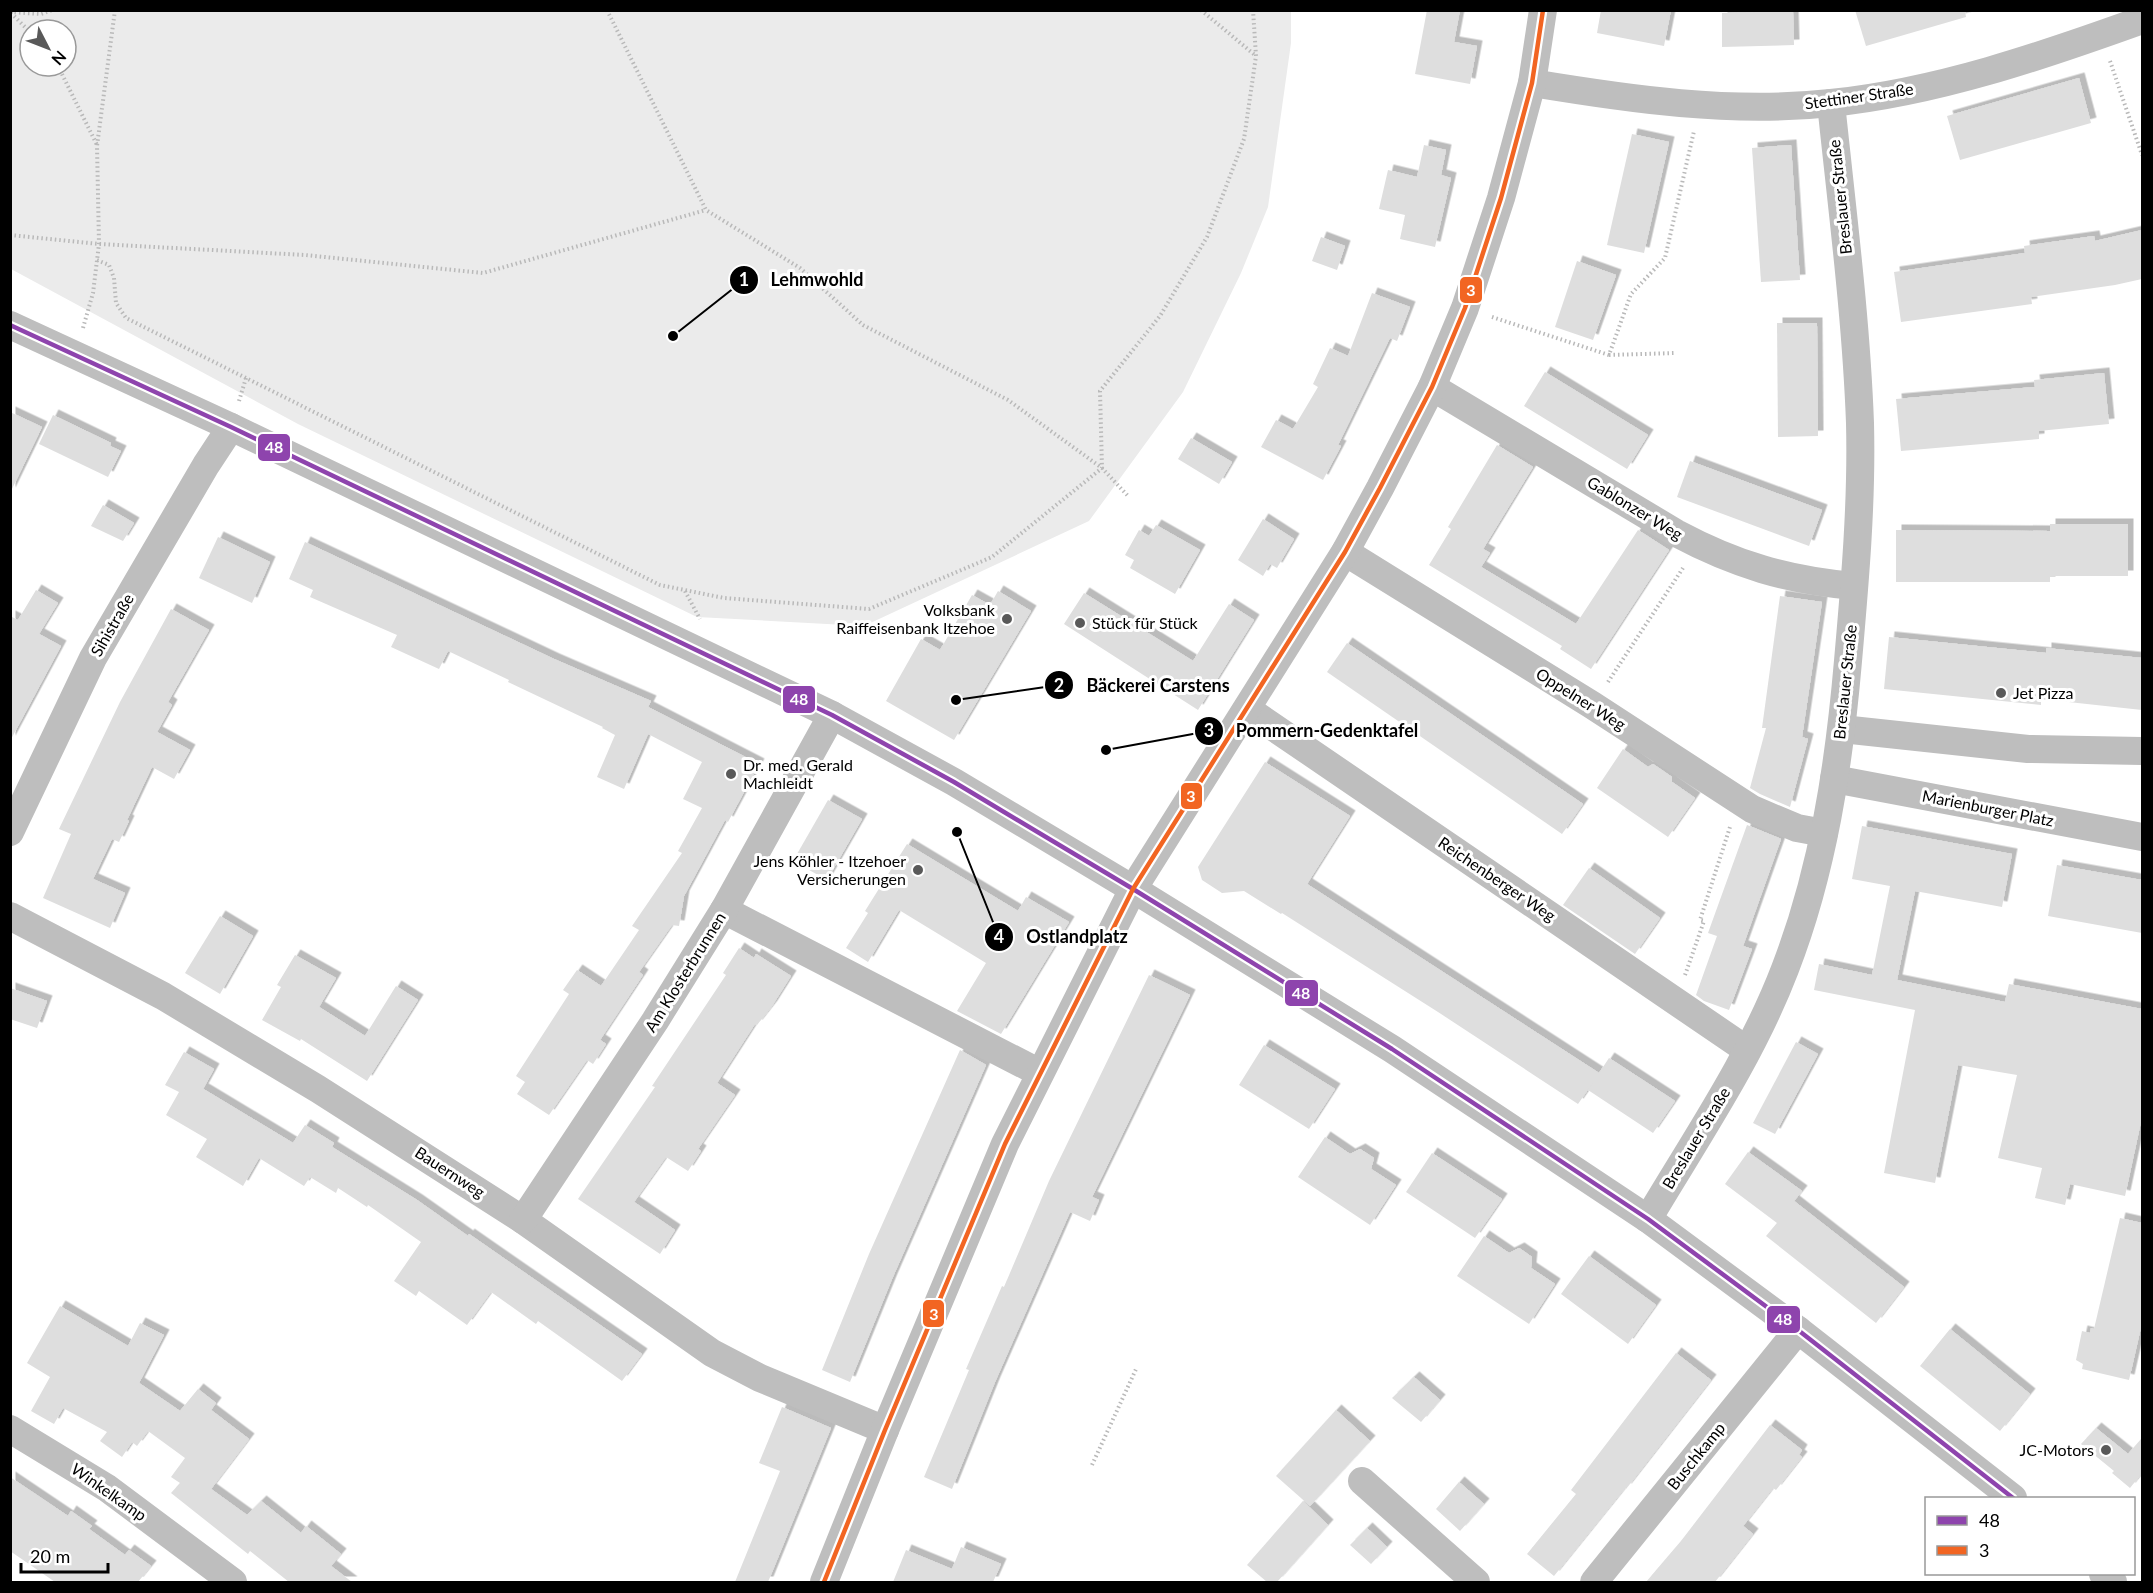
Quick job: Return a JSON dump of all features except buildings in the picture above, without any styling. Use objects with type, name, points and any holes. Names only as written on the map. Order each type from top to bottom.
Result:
[{"type":"street","points":[[824,1582],[1005,1144],[1133,889],[1345,552],[1432,387],[1465,308],[1502,198],[1532,83],[1543,10]]},
{"type":"street","name":"Stettiner Straße","points":[[1532,83],[1638,100],[1757,106],[1830,103],[1926,86],[1991,70],[2142,20]]},
{"type":"street","name":"Breslauer Straße","points":[[1648,1219],[1747,1050],[1785,970],[1811,891],[1834,779],[1842,729],[1854,586],[1860,424],[1853,315],[1830,103]]},
{"type":"street","points":[[10,325],[231,427],[959,775],[1133,889],[1392,1049],[1648,1219],[1798,1330],[2012,1497]]},
{"type":"street","name":"Gablonzer Weg","points":[[1432,387],[1698,545],[1779,575],[1817,583],[1854,586]]},
{"type":"street","name":"Sihistraße","points":[[10,832],[93,658],[206,465],[231,427]]},
{"type":"street","name":"Oppelner Weg","points":[[1345,552],[1592,705],[1747,806],[1797,828],[1824,833]]},
{"type":"street","name":"Reichenberger Weg","points":[[1247,709],[1747,1050]]},
{"type":"street","name":"Am Klosterbrunnen","points":[[523,1220],[655,1021],[724,910],[832,715]]},
{"type":"street","points":[[1842,729],[2028,749],[2142,751]]},
{"type":"street","name":"Marienburger Platz","points":[[1834,779],[2142,837]]},
{"type":"street","points":[[724,910],[1040,1073]]},
{"type":"street","name":"Bauernweg","points":[[10,916],[163,996],[384,1130],[523,1220],[712,1353],[760,1378],[885,1430]]},
{"type":"street","name":"Buschkamp","points":[[1594,1582],[1798,1330]]},
{"type":"street","name":"Winkelkamp","points":[[10,1429],[107,1488],[233,1582]]},
{"type":"street","points":[[1362,1481],[1476,1582]]},
{"type":"path","points":[[10,12],[41,14],[52,10]]},
{"type":"path","points":[[76,355],[93,293],[99,244],[97,146],[115,10]]},
{"type":"path","points":[[607,10],[706,210],[800,268],[863,325],[1008,400],[1102,468],[1128,496]]},
{"type":"path","points":[[1201,10],[1256,56]]},
{"type":"path","points":[[1102,468],[1100,391],[1160,316],[1207,237],[1244,139],[1256,56],[1253,10]]},
{"type":"path","points":[[2101,34],[2142,155]]},
{"type":"path","points":[[64,78],[97,146]]},
{"type":"path","points":[[1609,355],[1630,294],[1665,258],[1701,104]]},
{"type":"path","points":[[10,235],[99,244],[304,255],[483,273],[706,210]]},
{"type":"path","points":[[97,260],[109,264],[114,278],[116,303],[126,318],[649,580],[668,587],[724,598],[869,609],[992,557],[1102,468]]},
{"type":"path","points":[[1465,308],[1609,355],[1676,353]]},
{"type":"path","points":[[1592,705],[1698,545]]},
{"type":"path","points":[[1676,1001],[1704,921],[1700,920],[1732,821],[1747,806]]},
{"type":"path","points":[[1092,1465],[1137,1367]]},
{"type":"shaded area","points":[[11,11],[1291,11],[1291,43],[1268,207],[1241,273],[1183,392],[1089,521],[864,626],[697,617],[298,424],[11,269]]},
{"type":"transit line","name":"3","points":[[824,1582],[1005,1144],[1133,889],[1345,552],[1432,387],[1465,308],[1501,198],[1532,83],[1543,10]]},
{"type":"transit line","name":"48","points":[[10,325],[231,427],[832,715],[954,782],[1133,889],[1392,1049],[1648,1219],[1798,1330],[2012,1497]]},
{"type":"place","name":"Lehmwohld","points":[[673,336]]},
{"type":"place","name":"Volksbank Raiffeisenbank Itzehoe","points":[[1007,619]]},
{"type":"place","name":"Stück für Stück","points":[[1080,623]]},
{"type":"place","name":"Jet Pizza","points":[[2001,693]]},
{"type":"place","name":"Bäckerei Carstens","points":[[956,700]]},
{"type":"place","name":"Pommern-Gedenktafel","points":[[1106,750]]},
{"type":"place","name":"Dr. med. Gerald Machleidt","points":[[731,774]]},
{"type":"place","name":"Ostlandplatz","points":[[957,832]]},
{"type":"place","name":"Jens Köhler - Itzehoer Versicherungen","points":[[918,870]]},
{"type":"place","name":"JC-Motors","points":[[2106,1450]]}]
